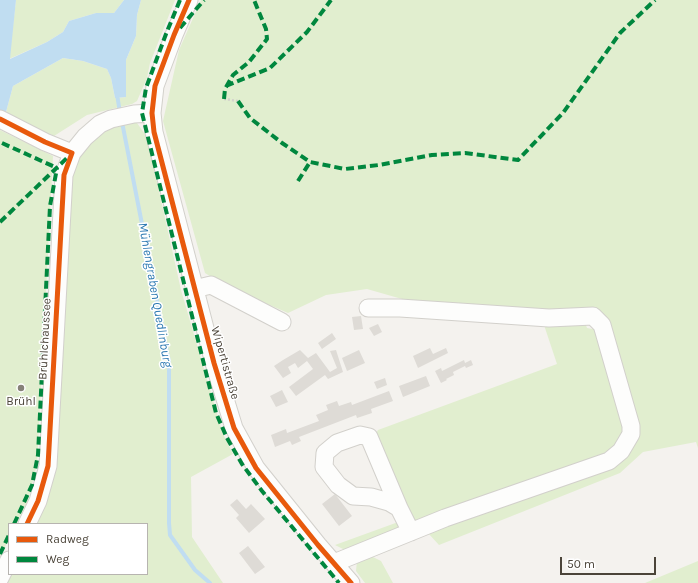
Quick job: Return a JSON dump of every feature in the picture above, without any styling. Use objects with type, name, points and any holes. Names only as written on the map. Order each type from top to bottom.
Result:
[{"type":"street","name":"Wipertistraße","points":[[190,0],[174,35],[155,86],[152,113],[154,132],[214,363],[234,428],[256,468],[351,583]]},
{"type":"street","name":"Brühlchaussee","points":[[27,523],[38,501],[48,466],[64,175],[72,153],[85,137],[100,124],[111,119],[134,114],[152,113]]},
{"type":"street","points":[[4,121],[45,142],[72,153]]},
{"type":"street","points":[[194,289],[211,285],[282,322]]},
{"type":"street","points":[[334,563],[445,518],[609,461],[621,451],[631,434],[631,426],[602,326],[593,316],[549,318],[415,309],[368,308]]},
{"type":"street","points":[[399,508],[389,502],[371,497],[352,496],[338,485],[324,467],[325,453],[337,442],[360,435],[369,437],[399,508],[411,532]]},
{"type":"street","points":[[0,578],[8,562]]},
{"type":"path","points":[[224,99],[238,101]]},
{"type":"green space","points":[[16,0],[124,0],[114,13],[96,13],[69,21],[63,32],[47,42],[9,59]]},
{"type":"green space","points":[[141,0],[175,0],[150,63],[147,78],[137,101],[132,104],[87,115],[54,136],[22,123],[6,112],[13,86],[63,58],[83,61],[107,69],[111,78],[115,98],[126,97],[126,60],[136,36],[137,15]]},
{"type":"green space","points":[[201,0],[698,0],[698,448],[696,442],[643,452],[620,473],[439,545],[428,533],[590,477],[612,468],[628,452],[606,322],[577,311],[409,301],[367,289],[326,295],[288,313],[224,285],[205,273],[163,121],[179,50]]},
{"type":"green space","points":[[137,123],[147,137],[181,290],[223,434],[233,454],[191,477],[192,537],[223,583],[5,583],[9,575],[148,575],[148,523],[35,523],[70,176],[76,161],[85,148],[112,126]]},
{"type":"green space","name":"Brühl","points":[[0,130],[53,156],[37,464],[28,501],[17,523],[8,523],[8,541],[0,557]]},
{"type":"green space","points":[[584,320],[587,328],[598,330],[627,431],[605,458],[416,524],[374,437],[378,430],[557,364],[543,322]]},
{"type":"green space","points":[[401,521],[404,529],[345,550],[335,545]]},
{"type":"green space","points":[[371,556],[381,561],[393,583],[365,583],[356,571],[357,561]]},
{"type":"green space","points":[[698,561],[698,583],[645,583]]},
{"type":"water","points":[[0,0],[16,0],[10,59],[47,42],[63,32],[69,21],[96,13],[114,13],[124,0],[141,0],[137,15],[136,36],[126,60],[126,97],[115,98],[111,78],[107,69],[83,61],[63,58],[13,86],[6,112],[0,125]]},
{"type":"building","points":[[361,316],[363,329],[354,330],[352,317]]},
{"type":"building","points":[[378,324],[382,332],[374,336],[369,328]]},
{"type":"building","points":[[332,333],[336,339],[322,349],[318,343]]},
{"type":"building","points":[[430,348],[433,354],[446,348],[448,353],[418,368],[413,356]]},
{"type":"building","points":[[300,350],[308,358],[316,353],[330,372],[337,368],[330,351],[336,350],[343,372],[328,379],[325,375],[296,396],[289,387],[313,369],[307,361],[298,368],[295,363],[288,367],[291,373],[283,378],[274,366]]},
{"type":"building","points":[[359,350],[365,363],[347,371],[342,358]]},
{"type":"building","points":[[464,360],[465,363],[471,360],[473,365],[466,368],[465,366],[453,372],[454,375],[441,383],[435,371],[441,368],[442,371]]},
{"type":"building","points":[[426,376],[430,386],[403,397],[399,386]]},
{"type":"building","points":[[385,378],[387,385],[377,389],[374,382]]},
{"type":"building","points":[[282,390],[288,402],[276,407],[270,396]]},
{"type":"building","points":[[389,391],[393,401],[371,409],[372,413],[357,418],[356,415],[299,437],[301,441],[292,445],[290,441],[275,447],[271,435],[286,429],[287,433],[319,421],[316,415],[328,410],[326,405],[337,401],[339,406],[351,402],[352,405]]},
{"type":"building","points":[[335,494],[352,516],[339,526],[322,504]]},
{"type":"building","points":[[237,499],[246,509],[251,504],[265,519],[249,533],[236,518],[239,515],[230,505]]},
{"type":"building","points":[[248,546],[265,567],[255,574],[239,553]]},
{"type":"waterway","name":"Mühlengraben Quedlinburg","points":[[117,94],[120,113]]},
{"type":"waterway","name":"Mühlengraben Quedlinburg","points":[[122,122],[169,362],[170,535],[195,570],[210,583]]},
{"type":"marked path","points":[[180,0],[146,88],[142,113],[216,413],[227,438],[242,464],[262,491],[339,583]]},
{"type":"marked path","points":[[180,28],[204,0]]},
{"type":"marked path","points":[[224,99],[225,89],[233,75],[249,62],[267,39],[266,29],[254,0]]},
{"type":"marked path","points":[[226,86],[270,68],[307,32],[331,0]]},
{"type":"marked path","points":[[238,101],[250,118],[282,143],[310,162],[345,169],[379,165],[432,155],[465,153],[518,160],[563,113],[620,33],[655,0]]},
{"type":"marked path","points":[[2,143],[57,168]]},
{"type":"marked path","points":[[0,222],[69,156]]},
{"type":"marked path","points":[[298,181],[310,162]]},
{"type":"marked path","points":[[14,523],[32,485],[38,455],[50,206],[57,168]]},
{"type":"marked path","points":[[0,554],[8,537]]},
{"type":"cycle path","points":[[189,0],[155,86],[152,113],[154,132],[214,363],[234,428],[256,468],[318,545],[351,583]]},
{"type":"cycle path","points":[[0,119],[45,142],[72,153],[64,175],[48,466],[38,501],[27,523]]},
{"type":"place","name":"Brühl","points":[[21,388]]}]
